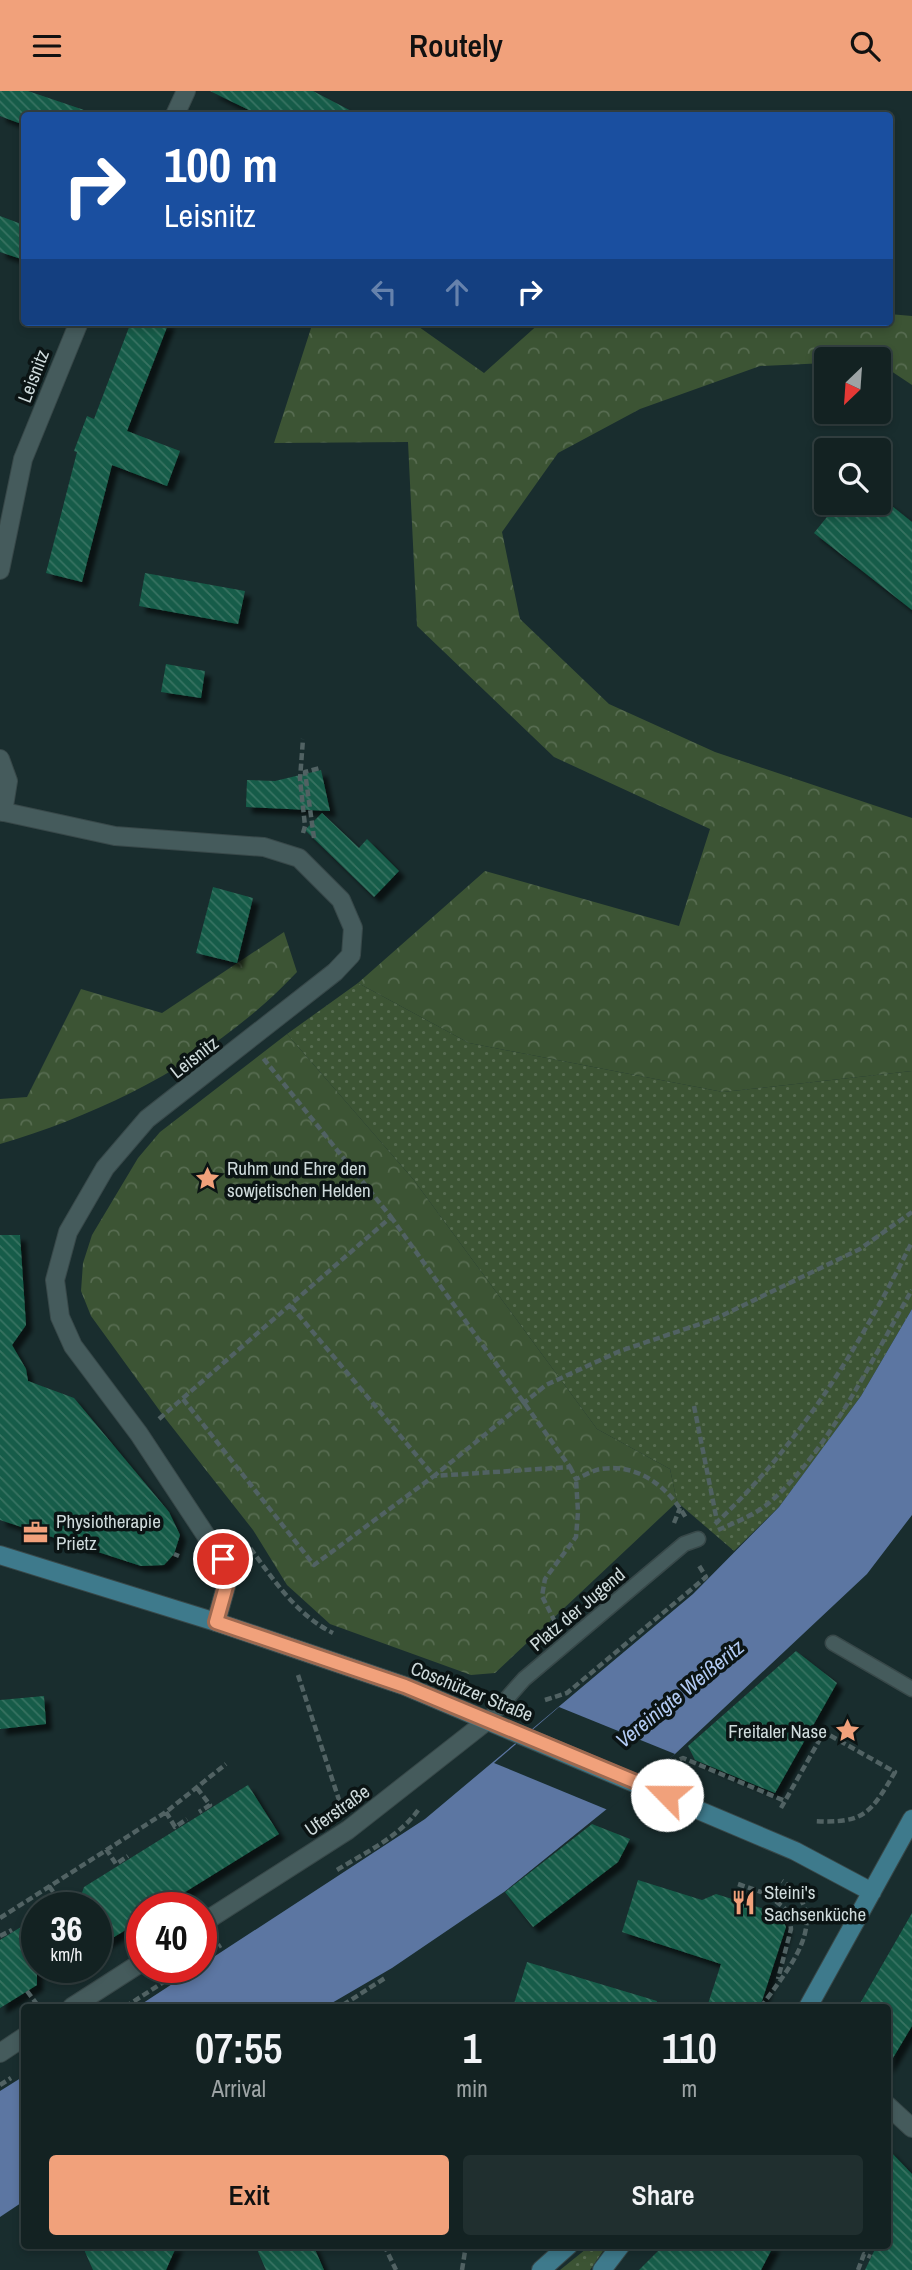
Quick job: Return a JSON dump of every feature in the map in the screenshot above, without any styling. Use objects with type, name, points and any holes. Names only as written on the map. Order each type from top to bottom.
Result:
[{"type":"street","points":[[176,112],[186,91]]},
{"type":"street","name":"Leisnitz","points":[[0,570],[23,459],[77,326]]},
{"type":"street","name":"Leisnitz","points":[[0,759],[8,781],[1,811],[115,836],[264,847],[299,858],[341,901],[353,928],[351,955],[335,972],[147,1119],[105,1168],[68,1233],[55,1280],[60,1317],[72,1346],[139,1434],[230,1572],[216,1622]]},
{"type":"street","name":"Coschützer Straße","points":[[0,1555],[352,1667],[526,1734],[795,1851],[873,1892]]},
{"type":"street","name":"Uferstraße","points":[[217,1914],[348,1830],[488,1720]]},
{"type":"street","points":[[810,2004],[912,1819]]},
{"type":"street","points":[[77,2004],[126,1972]]},
{"type":"street","points":[[0,2053],[21,2040]]},
{"type":"street","points":[[891,2109],[912,2128]]},
{"type":"street","points":[[541,2270],[565,2249]]},
{"type":"street","points":[[602,2270],[618,2249]]},
{"type":"lane","name":"Platz der Jugend","points":[[488,1720],[516,1686],[691,1541]]},
{"type":"lane","points":[[833,1643],[912,1689]]},
{"type":"path","points":[[303,739],[300,779],[303,831]]},
{"type":"path","points":[[314,838],[305,772],[320,768]]},
{"type":"path","points":[[257,1050],[391,1217],[570,1467],[576,1479],[579,1512],[576,1537],[545,1579],[542,1596],[564,1645]]},
{"type":"path","points":[[183,1399],[314,1565],[434,1476],[546,1385],[620,1351],[715,1319],[860,1249],[912,1212]]},
{"type":"path","points":[[139,1434],[183,1399],[391,1217]]},
{"type":"path","points":[[691,1541],[718,1521],[749,1492],[783,1453],[835,1378],[912,1242]]},
{"type":"path","points":[[691,1541],[758,1510],[793,1480],[855,1392],[912,1290]]},
{"type":"path","points":[[291,1306],[434,1476]]},
{"type":"path","points":[[694,1406],[718,1521]]},
{"type":"path","points":[[434,1476],[570,1467]]},
{"type":"path","points":[[545,1700],[567,1693],[706,1577],[668,1492],[646,1475],[601,1469],[576,1479]]},
{"type":"path","points":[[244,1541],[292,1603],[315,1623],[341,1636]]},
{"type":"path","points":[[298,1674],[342,1812]]},
{"type":"path","points":[[781,1808],[824,1732],[895,1772],[874,1807],[849,1821],[814,1821]]},
{"type":"path","points":[[670,1763],[683,1758],[785,1801]]},
{"type":"path","points":[[0,1919],[166,1812],[226,1765]]},
{"type":"path","points":[[197,1787],[209,1805],[199,1812]]},
{"type":"path","points":[[166,1812],[175,1827],[187,1819]]},
{"type":"path","points":[[106,1849],[116,1864],[128,1856]]},
{"type":"path","points":[[763,2004],[799,1953],[806,1917],[804,1902],[795,1889],[782,1881]]},
{"type":"path","points":[[738,1884],[767,1894],[789,1912],[791,1929],[777,1984]]},
{"type":"path","points":[[50,1886],[54,1892]]},
{"type":"path","points":[[0,1936],[12,1930]]},
{"type":"path","points":[[346,2004],[385,1978]]},
{"type":"path","points":[[130,2004],[162,1983]]},
{"type":"path","points":[[27,1991],[37,2004]]},
{"type":"path","points":[[386,2249],[396,2270]]},
{"type":"path","points":[[462,2270],[465,2249]]},
{"type":"path","points":[[858,2270],[864,2254],[871,2257]]},
{"type":"green space","points":[[893,314],[912,316],[912,385],[891,371],[891,347],[814,347],[814,364],[760,366],[640,409],[558,453],[502,532],[520,619],[609,704],[715,752],[912,818],[912,1071],[723,1092],[469,1043],[358,983],[485,871],[679,926],[710,829],[554,757],[417,626],[408,442],[274,443],[312,326],[418,326],[484,373],[537,326],[893,326]]},
{"type":"green space","points":[[284,932],[297,972],[233,1030],[197,1055],[121,1098],[41,1131],[0,1144],[0,1099],[27,1097],[81,989],[162,1013]]},
{"type":"green space","points":[[358,983],[469,1043],[723,1092],[912,1071],[912,1309],[861,1396],[779,1507],[734,1551],[677,1502],[670,1469],[597,1429],[413,1179],[287,1034]]},
{"type":"green space","points":[[287,1034],[413,1179],[597,1429],[670,1469],[677,1502],[495,1673],[471,1675],[330,1624],[287,1585],[253,1530],[165,1418],[91,1316],[81,1291],[83,1263],[92,1235],[138,1158],[160,1132]]},
{"type":"green space","points":[[586,2249],[604,2249],[590,2270],[560,2270]]},
{"type":"water","name":"Vereinigte Weißeritz","points":[[912,1309],[912,1515],[867,1574],[675,1754],[504,1892],[392,1968],[330,2004],[142,2004],[174,1983],[217,1983],[217,1955],[425,1819],[693,1594],[779,1507],[861,1396]]},
{"type":"water","points":[[21,2078],[21,2203],[0,2217],[0,2091]]},
{"type":"pier","points":[[559,1707],[675,1754],[608,1810],[494,1763]]},
{"type":"building","points":[[0,91],[28,91],[87,111],[21,112],[21,124],[0,116]]},
{"type":"building","points":[[210,91],[313,91],[353,112],[253,112]]},
{"type":"building","points":[[0,216],[21,224],[21,259],[0,252]]},
{"type":"building","points":[[129,326],[167,326],[127,431],[180,451],[167,486],[112,465],[82,582],[46,573],[77,452],[74,451],[87,416],[94,419]]},
{"type":"building","points":[[891,505],[912,522],[912,610],[814,533],[829,515],[891,515]]},
{"type":"building","points":[[145,573],[245,591],[238,624],[139,606]]},
{"type":"building","points":[[166,664],[205,671],[201,698],[161,692]]},
{"type":"building","points":[[321,770],[330,811],[246,807],[247,780],[275,781]]},
{"type":"building","points":[[322,813],[359,848],[367,839],[399,871],[374,897],[305,830]]},
{"type":"building","points":[[213,887],[253,898],[237,963],[196,953]]},
{"type":"building","points":[[0,1235],[20,1235],[26,1325],[12,1345],[26,1369],[28,1381],[74,1398],[169,1512],[180,1535],[174,1554],[164,1565],[141,1566],[0,1520]]},
{"type":"building","points":[[796,1651],[837,1683],[775,1793],[695,1760],[688,1746]]},
{"type":"building","points":[[44,1696],[46,1724],[0,1729],[0,1700]]},
{"type":"building","points":[[248,1785],[279,1834],[185,1892],[126,1892],[126,1930],[112,1938],[112,1892],[82,1892],[84,1887]]},
{"type":"building","points":[[592,1824],[630,1839],[618,1862],[533,1927],[505,1892]]},
{"type":"building","points":[[638,1880],[702,1900],[716,1894],[780,1914],[786,1927],[761,2004],[708,2004],[721,1964],[622,1932]]},
{"type":"building","points":[[912,1913],[912,2026],[891,2061],[891,2004],[860,2004]]},
{"type":"building","points":[[21,1927],[21,1983],[37,1985],[0,2008],[0,1940]]},
{"type":"building","points":[[527,1962],[657,2001],[656,2004],[514,2004]]},
{"type":"building","points":[[891,2152],[912,2174],[912,2270],[865,2270],[875,2249],[891,2249]]},
{"type":"building","points":[[84,2249],[175,2249],[166,2270],[93,2270]]},
{"type":"building","points":[[257,2249],[315,2249],[324,2270],[266,2270]]},
{"type":"building","points":[[660,2249],[772,2249],[761,2270],[639,2270]]},
{"type":"place","name":"Ruhm und Ehre den sowjetischen Helden","points":[[207,1179]]},
{"type":"place","name":"Physiotherapie Prietz","points":[[36,1532]]},
{"type":"place","name":"Freitaler Nase","points":[[847,1731]]},
{"type":"place","name":"Steini's Sachsenküche","points":[[744,1903]]},
{"type":"route","points":[[223,1559],[230,1572],[216,1622],[405,1686],[526,1734],[667,1795]]}]
